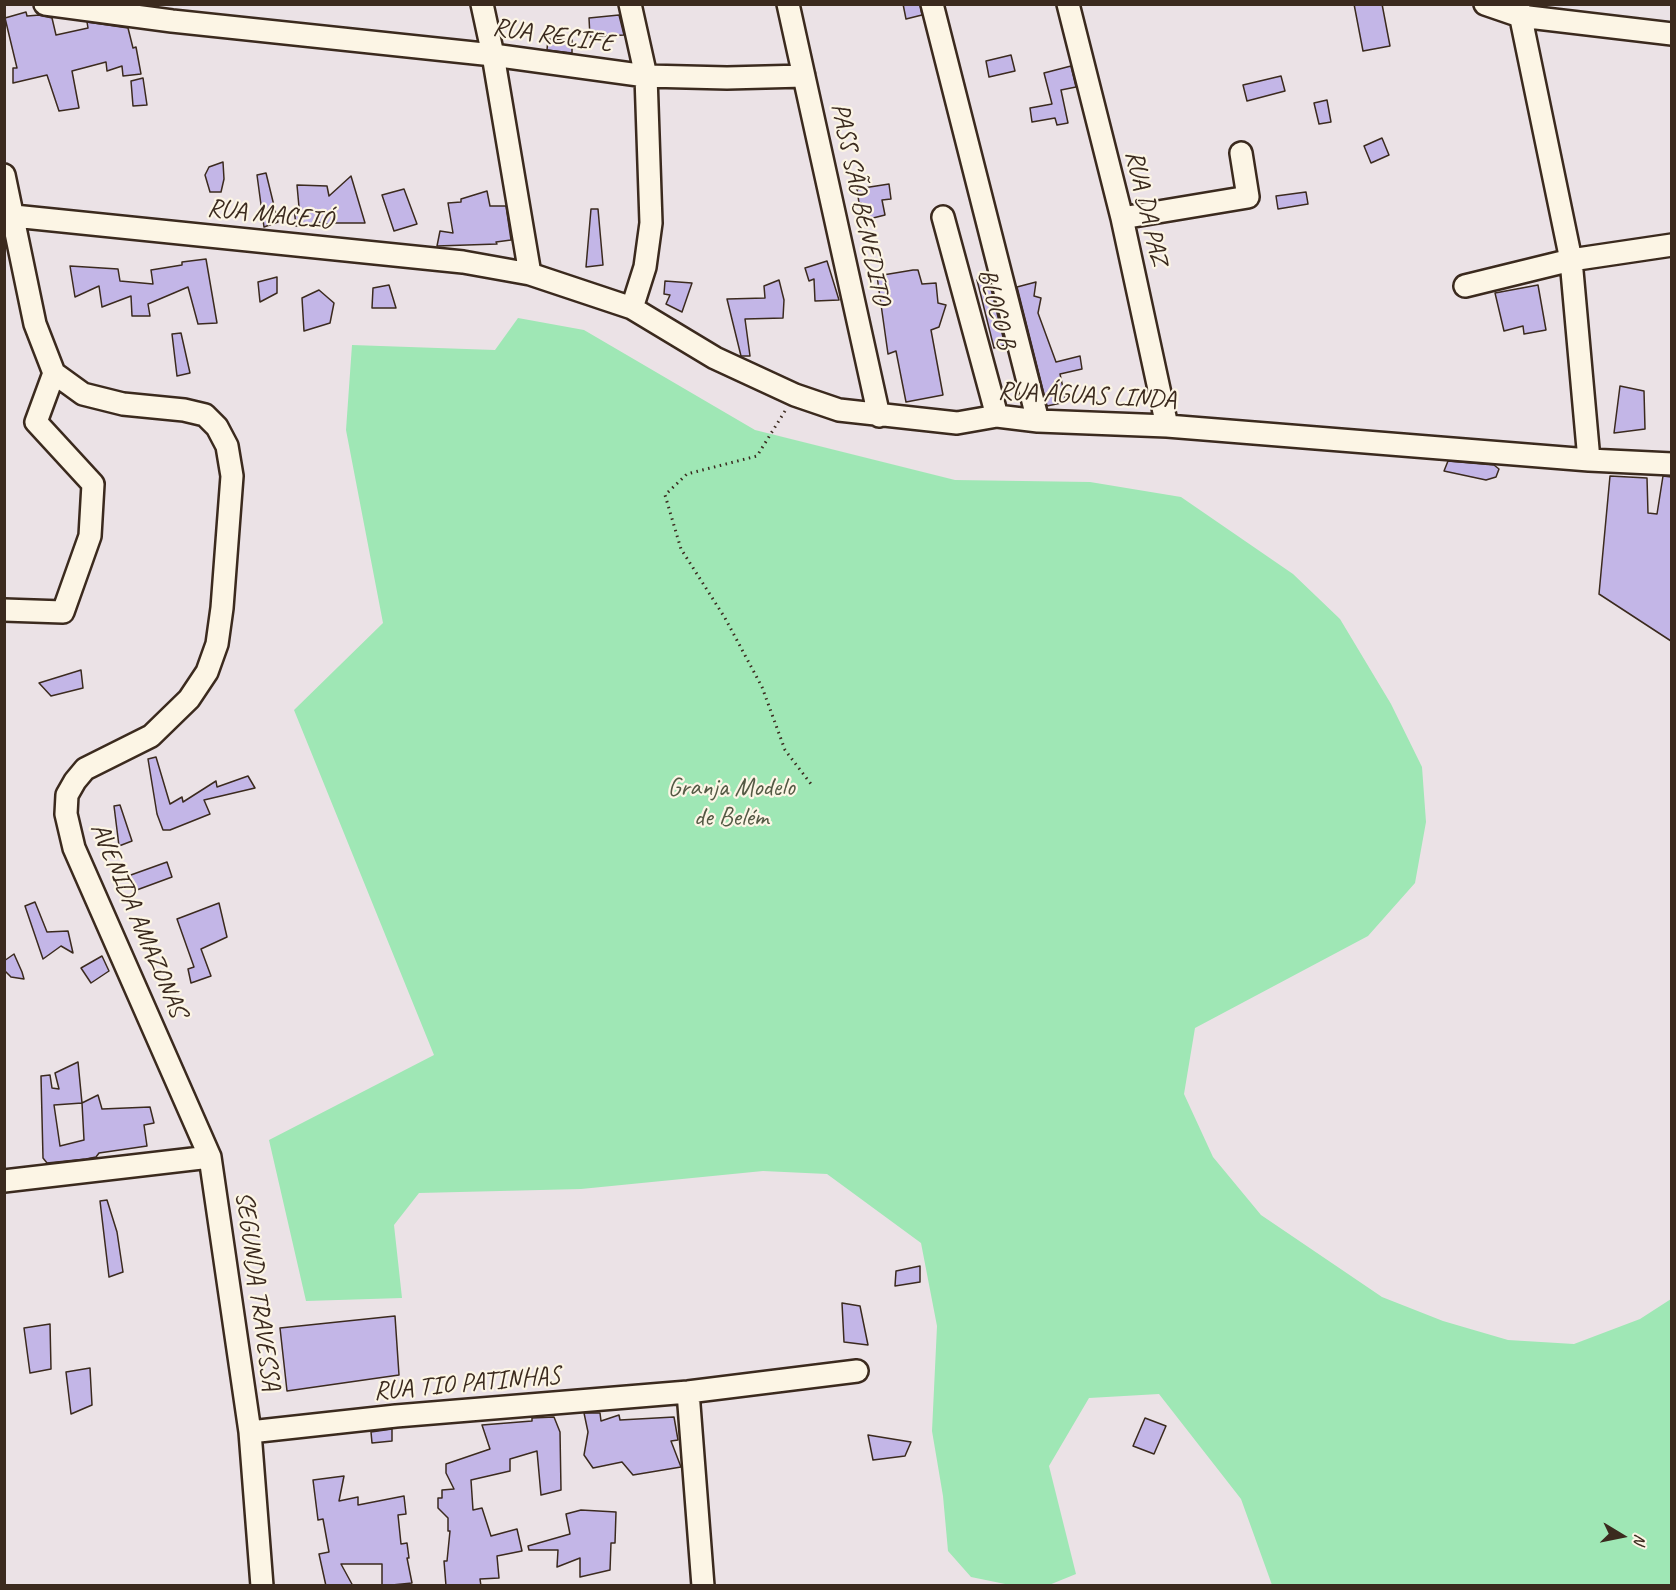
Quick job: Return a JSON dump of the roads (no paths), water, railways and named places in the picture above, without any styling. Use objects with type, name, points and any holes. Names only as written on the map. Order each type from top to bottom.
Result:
[{"type":"street","name":"RUA RECIFE","points":[[45,4],[172,21],[493,55],[646,76],[727,78],[804,76]]},
{"type":"street","points":[[482,4],[493,55],[530,274]]},
{"type":"street","points":[[630,4],[646,76],[651,223],[645,267],[632,308]]},
{"type":"street","name":"PASS SÃO BENEDITO","points":[[788,4],[879,416]]},
{"type":"street","points":[[932,4],[1038,421]]},
{"type":"street","name":"RUA DA PAZ","points":[[1068,4],[1122,218],[1167,426]]},
{"type":"street","points":[[1485,4],[1671,34]]},
{"type":"street","points":[[1519,10],[1571,260],[1588,460]]},
{"type":"street","points":[[1122,218],[1248,197],[1241,153]]},
{"type":"street","points":[[4,175],[13,254],[34,324],[54,373],[36,422],[93,484],[90,536],[63,612],[4,610]]},
{"type":"street","name":"RUA MACEIÓ","points":[[9,216],[463,262],[530,274]]},
{"type":"street","name":"BLOCO B","points":[[943,217],[997,416]]},
{"type":"street","points":[[1465,286],[1571,260],[1671,245]]},
{"type":"street","name":"RUA ÁGUAS LINDA","points":[[530,274],[632,308],[715,358],[795,394],[839,410],[957,423],[997,416],[1038,421],[1167,426],[1588,460],[1671,464]]},
{"type":"street","name":"AVENIDA AMAZONAS","points":[[54,373],[83,394],[123,404],[184,410],[205,415],[217,427],[227,446],[232,476],[222,608],[217,644],[207,672],[189,699],[151,736],[85,769],[67,795],[66,814],[74,848],[210,1157]]},
{"type":"street","points":[[4,1181],[210,1157]]},
{"type":"street","name":"SEGUNDA TRAVESSA","points":[[210,1157],[250,1432],[262,1586]]},
{"type":"street","name":"RUA TIO PATINHAS","points":[[250,1432],[396,1416],[688,1392],[857,1371]]},
{"type":"street","points":[[688,1392],[704,1586]]},
{"type":"park label","name":"Granja Modelo de Belém","points":[[731,803]]}]
